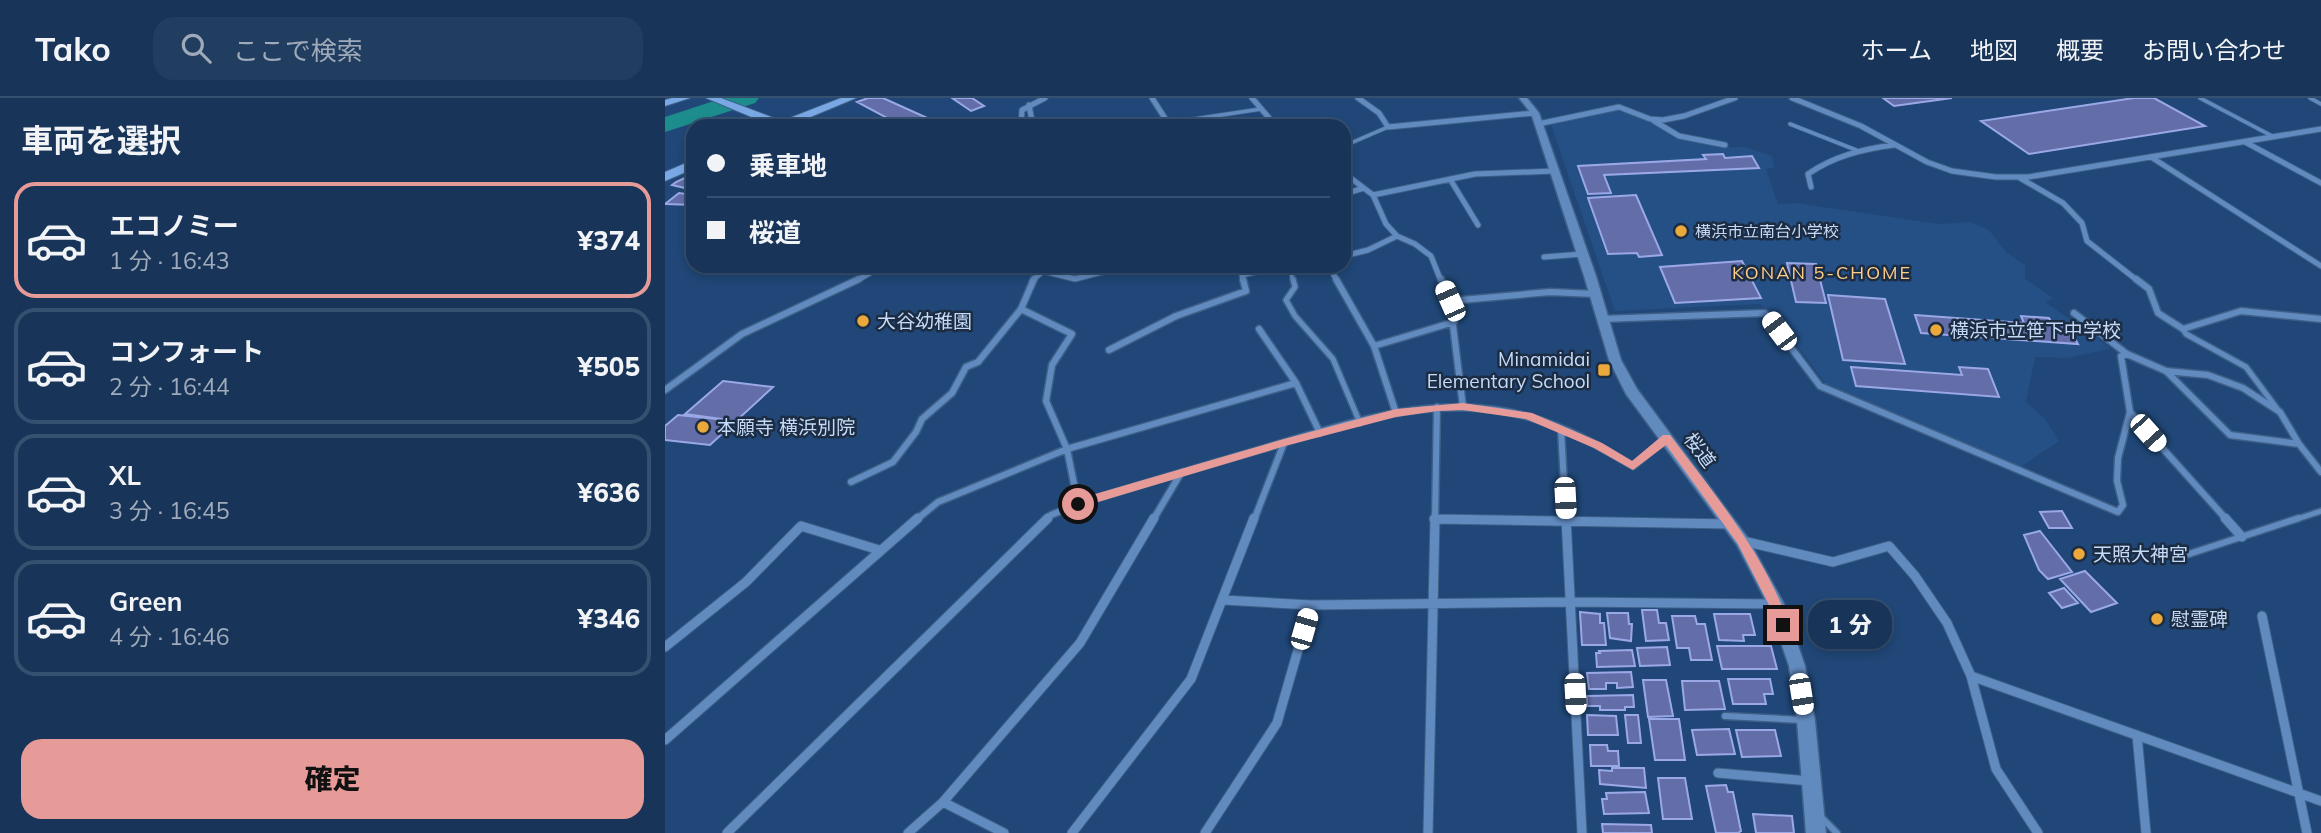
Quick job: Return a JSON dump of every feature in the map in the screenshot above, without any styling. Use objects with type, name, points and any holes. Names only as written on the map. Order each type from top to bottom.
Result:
[{"type":"main road","points":[[665,103],[685,98]]},
{"type":"main road","points":[[788,119],[835,98]]},
{"type":"main road","points":[[792,119],[851,98]]},
{"type":"main road","points":[[713,99],[759,119]]},
{"type":"main road","points":[[665,170],[686,161]]},
{"type":"main road","points":[[665,177],[686,167]]},
{"type":"street","points":[[1021,119],[1022,110],[1045,98]]},
{"type":"street","points":[[1152,98],[1165,119]]},
{"type":"street","points":[[1252,98],[1270,119]]},
{"type":"street","points":[[1359,98],[1379,113],[1388,127],[1535,113]]},
{"type":"street","name":"桜道","points":[[1523,98],[1535,113],[1620,371],[1631,391],[1742,541],[1776,604],[1797,666],[1806,721],[1816,833]]},
{"type":"street","points":[[1654,120],[1666,121],[1735,98]]},
{"type":"street","points":[[1792,98],[1861,125],[1927,162],[1952,171],[2019,177],[2321,129]]},
{"type":"street","points":[[1029,105],[1032,119]]},
{"type":"street","points":[[1538,124],[1619,107],[1630,108],[1679,136],[1725,145]]},
{"type":"street","points":[[2244,141],[2321,183]]},
{"type":"street","points":[[1811,187],[1808,174],[1856,150],[1895,145]]},
{"type":"street","points":[[2151,157],[2321,267]]},
{"type":"street","points":[[1373,195],[1475,174],[1554,171]]},
{"type":"street","points":[[2019,177],[2063,203],[2082,222],[2087,241],[2149,289],[2158,313],[2183,329],[2241,311],[2321,319]]},
{"type":"street","points":[[1351,178],[1373,195],[1386,224],[1397,236],[1415,244],[1431,256],[1450,301],[1463,407]]},
{"type":"street","points":[[1450,179],[1478,225]]},
{"type":"street","points":[[1351,192],[1364,188]]},
{"type":"street","points":[[1351,254],[1368,250],[1397,236]]},
{"type":"street","points":[[1544,257],[1583,254]]},
{"type":"street","points":[[665,390],[742,334],[870,273]]},
{"type":"street","points":[[851,482],[893,462],[916,432],[922,419],[952,393],[966,367],[978,362],[1021,309],[1033,281],[1041,273]]},
{"type":"street","points":[[1051,273],[1075,279],[1098,273]]},
{"type":"street","points":[[1109,350],[1176,316],[1246,291],[1242,275],[1251,273]]},
{"type":"street","points":[[1333,273],[1374,346],[1396,413]]},
{"type":"street","points":[[1450,301],[1550,292],[1595,294]]},
{"type":"street","points":[[1021,309],[1072,334],[1052,365],[1046,401],[1067,449],[1078,504]]},
{"type":"street","points":[[1602,319],[1765,313],[1820,386],[2118,512],[2123,505],[2117,481],[2118,458],[2130,412],[2121,356],[2127,354]]},
{"type":"street","points":[[2074,313],[2127,354],[2166,371],[2208,375],[2231,383],[2280,412],[2299,444],[2321,472]]},
{"type":"street","points":[[1374,346],[1454,322]]},
{"type":"street","points":[[1259,329],[1296,383],[1320,433]]},
{"type":"street","points":[[2166,371],[2231,435],[2299,444]]},
{"type":"street","points":[[665,740],[879,550],[938,502],[1067,449],[1296,383]]},
{"type":"street","points":[[727,833],[1051,515],[1181,472],[1396,413],[1463,407],[1528,416],[1598,445],[1633,466],[1667,438]]},
{"type":"street","points":[[1429,833],[1437,408]]},
{"type":"street","points":[[2130,412],[2242,537]]},
{"type":"street","points":[[1561,429],[1582,833]]},
{"type":"street","points":[[1072,833],[1191,680],[1284,443]]},
{"type":"street","points":[[908,833],[943,802],[1080,643],[1181,472]]},
{"type":"street","points":[[1434,519],[1730,524]]},
{"type":"street","points":[[665,647],[746,582],[801,526],[879,550]]},
{"type":"street","points":[[1742,541],[1833,562],[1889,546],[1915,576],[1947,623],[1971,676],[1996,769],[2038,833]]},
{"type":"street","points":[[1223,600],[1311,605],[1571,602],[1776,604]]},
{"type":"street","points":[[1205,833],[1277,723],[1311,605]]},
{"type":"street","points":[[2262,616],[2307,833]]},
{"type":"street","points":[[1971,676],[2321,801]]},
{"type":"street","points":[[2137,735],[2146,833]]},
{"type":"street","points":[[1718,773],[1810,782]]},
{"type":"street","points":[[943,802],[1004,833]]},
{"type":"lane","points":[[2200,98],[2272,136]]},
{"type":"lane","points":[[2311,98],[2321,104]]},
{"type":"lane","points":[[1199,119],[1261,109]]},
{"type":"lane","points":[[1790,124],[1856,150]]},
{"type":"lane","points":[[1351,145],[1388,127]]},
{"type":"lane","points":[[1291,273],[1295,287],[1286,300],[1294,318],[1326,348],[1334,360],[1360,423]]},
{"type":"lane","points":[[2183,329],[2186,334],[2246,368],[2280,412]]},
{"type":"lane","points":[[2186,555],[2321,511]]},
{"type":"lane","points":[[1725,716],[1806,721]]},
{"type":"lane","points":[[1813,808],[1837,833]]},
{"type":"shaded area","name":"横浜市立笹下中学校","points":[[1617,109],[1648,119],[1652,124],[1677,137],[1718,147],[1745,147],[1772,156],[1774,168],[1766,169],[1778,204],[1796,203],[1939,224],[1970,222],[1989,230],[2006,252],[2025,265],[2025,279],[2053,298],[2045,302],[2109,347],[2067,358],[2035,357],[2026,402],[2045,419],[2059,441],[2019,468],[1826,384],[1773,314],[1759,304],[1615,311],[1551,125]]},
{"type":"building","points":[[868,98],[883,98],[925,117],[889,119],[857,102]]},
{"type":"building","points":[[952,98],[972,98],[984,106],[971,111]]},
{"type":"building","points":[[1883,98],[1952,98],[1894,106]]},
{"type":"building","points":[[2134,98],[2154,98],[2205,126],[2029,154],[1981,121]]},
{"type":"building","points":[[1723,154],[1725,158],[1752,156],[1759,168],[1604,175],[1611,193],[1588,194],[1578,166],[1706,159],[1703,155]]},
{"type":"building","points":[[686,177],[686,188],[672,185]]},
{"type":"building","points":[[679,193],[686,194],[686,205],[665,204]]},
{"type":"building","points":[[1636,195],[1662,255],[1639,257],[1637,253],[1608,254],[1588,198]]},
{"type":"building","points":[[1742,261],[1761,298],[1675,303],[1660,267]]},
{"type":"building","points":[[1787,263],[1816,264],[1826,303],[1796,302]]},
{"type":"building","points":[[1828,295],[1885,299],[1905,364],[1843,360]]},
{"type":"building","points":[[1915,315],[2024,323],[2021,316],[2049,318],[2053,325],[2068,326],[2078,344],[1921,333]]},
{"type":"building","points":[[1851,367],[1962,375],[1959,367],[1988,369],[1999,397],[1856,386]]},
{"type":"building","points":[[723,381],[773,387],[736,421],[685,414]]},
{"type":"building","points":[[678,415],[736,421],[710,445],[665,440],[665,426]]},
{"type":"building","points":[[2062,511],[2072,528],[2049,528],[2040,512]]},
{"type":"building","points":[[2040,531],[2072,572],[2048,579],[2039,570],[2024,535]]},
{"type":"building","points":[[2085,571],[2117,603],[2091,612],[2060,579]]},
{"type":"building","points":[[2064,588],[2078,603],[2062,608],[2049,593]]},
{"type":"building","points":[[1642,610],[1657,610],[1659,623],[1666,623],[1669,640],[1646,641]]},
{"type":"building","points":[[1580,612],[1600,614],[1600,623],[1604,623],[1606,645],[1582,645]]},
{"type":"building","points":[[1607,613],[1628,613],[1629,624],[1632,624],[1631,641],[1610,638]]},
{"type":"building","points":[[1714,614],[1750,614],[1755,635],[1743,635],[1744,641],[1719,640]]},
{"type":"building","points":[[1672,616],[1695,616],[1697,624],[1705,624],[1712,660],[1691,660],[1689,648],[1677,648]]},
{"type":"building","points":[[1717,646],[1771,646],[1777,669],[1722,669]]},
{"type":"building","points":[[1667,647],[1670,665],[1640,666],[1637,648]]},
{"type":"building","points":[[1632,650],[1635,666],[1597,667],[1596,653],[1600,653],[1599,651]]},
{"type":"building","points":[[1631,672],[1633,687],[1617,688],[1617,683],[1606,683],[1606,689],[1589,689],[1587,673]]},
{"type":"building","points":[[1728,679],[1770,679],[1773,694],[1764,694],[1766,704],[1733,704]]},
{"type":"building","points":[[1643,680],[1666,680],[1673,716],[1648,717]]},
{"type":"building","points":[[1682,681],[1719,681],[1725,709],[1685,710]]},
{"type":"building","points":[[1633,695],[1634,707],[1625,707],[1625,710],[1600,710],[1600,706],[1587,706],[1587,696]]},
{"type":"building","points":[[1587,715],[1616,716],[1618,735],[1588,735]]},
{"type":"building","points":[[1625,715],[1638,715],[1641,743],[1628,743]]},
{"type":"building","points":[[1649,719],[1679,719],[1685,760],[1655,760]]},
{"type":"building","points":[[1729,729],[1735,754],[1697,755],[1692,730]]},
{"type":"building","points":[[1736,730],[1775,730],[1781,756],[1742,757]]},
{"type":"building","points":[[1590,745],[1607,745],[1608,751],[1618,751],[1619,766],[1591,766]]},
{"type":"building","points":[[1612,768],[1644,768],[1646,788],[1600,784],[1599,770],[1612,771]]},
{"type":"building","points":[[1658,778],[1685,778],[1692,819],[1663,819]]},
{"type":"building","points":[[1726,785],[1728,792],[1733,792],[1741,831],[1738,833],[1716,833],[1706,786]]},
{"type":"building","points":[[1645,792],[1649,813],[1604,814],[1602,799],[1607,799],[1606,793]]},
{"type":"building","points":[[1753,814],[1792,816],[1794,833],[1756,833]]},
{"type":"building","points":[[1602,824],[1651,825],[1652,833],[1603,833]]},
{"type":"waterway","points":[[665,125],[747,98]]},
{"type":"place","name":"横浜市立南台小学校","points":[[1681,231]]},
{"type":"place","name":"大谷幼稚園","points":[[863,321]]},
{"type":"place","name":"横浜市立笹下中学校","points":[[1936,330]]},
{"type":"place","name":"Minamidai Elementary School","points":[[1604,370]]},
{"type":"place","name":"本願寺 横浜別院","points":[[703,427]]},
{"type":"place","name":"天照大神宮","points":[[2079,554]]},
{"type":"place","name":"慰霊碑","points":[[2157,619]]},
{"type":"district","name":"KONAN 5-CHOME","points":[[1822,272]]},
{"type":"route","points":[[1078,504],[1181,472],[1396,413],[1437,408],[1463,407],[1528,416],[1598,445],[1633,466],[1667,438],[1742,541],[1776,604],[1783,625]]}]
